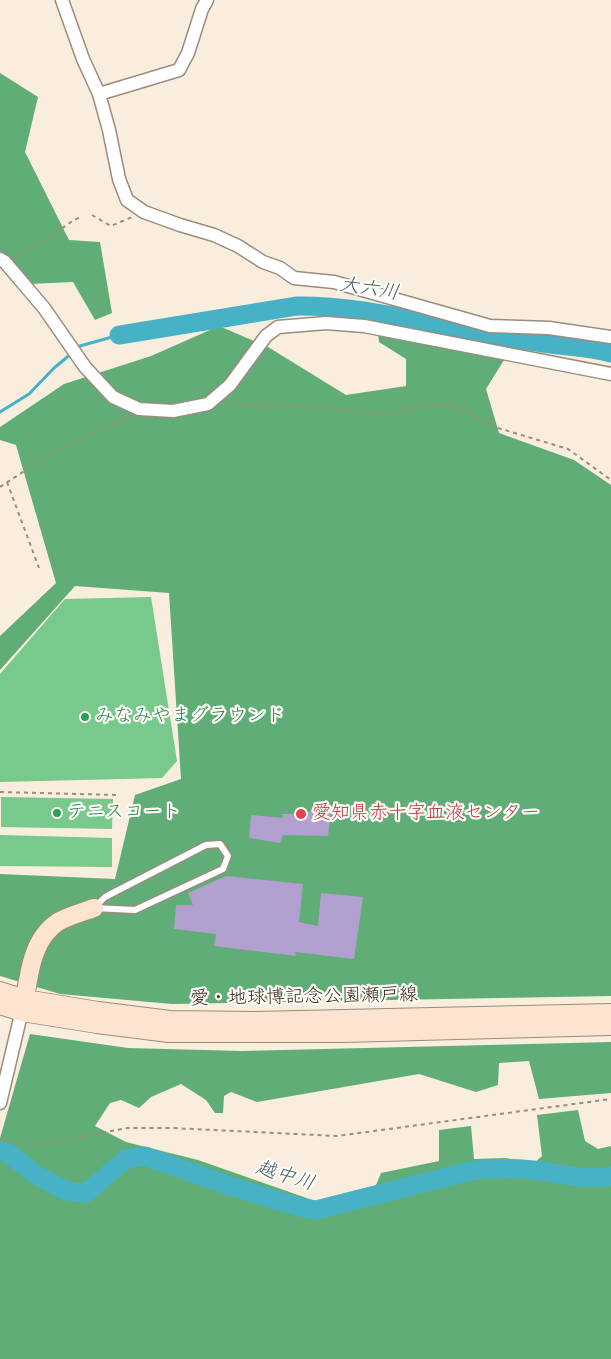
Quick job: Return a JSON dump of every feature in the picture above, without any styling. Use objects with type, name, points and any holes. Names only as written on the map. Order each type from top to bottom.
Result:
[{"type":"main road","points":[[24,1005],[31,963],[42,937],[58,922],[94,908]]},
{"type":"main road","name":"愛・地球博記念公園瀬戸線","points":[[0,991],[24,1005],[97,1024],[169,1033],[343,1033],[611,1026]]},
{"type":"main road","name":"愛・地球博記念公園瀬戸線","points":[[0,1005],[98,1011],[170,1020],[255,1021],[611,1013]]},
{"type":"street","points":[[62,0],[99,94],[119,179],[127,200],[144,212],[214,235],[238,246],[263,262],[280,268],[294,278],[334,282],[490,326],[549,328],[611,337]]},
{"type":"street","points":[[99,94],[179,70],[188,53],[202,9],[207,0]]},
{"type":"street","points":[[2,260],[44,308],[85,367],[113,397],[139,409],[174,411],[208,404],[230,385],[266,336],[278,328],[298,325],[364,326],[611,374]]},
{"type":"street","points":[[0,1103],[24,1005]]},
{"type":"lane","points":[[220,844],[228,856],[222,869],[135,910],[94,908],[105,897],[206,845],[220,844]]},
{"type":"path","points":[[92,215],[111,226],[144,212]]},
{"type":"path","points":[[2,260],[38,245],[81,217]]},
{"type":"path","points":[[208,404],[323,407],[381,415],[426,405],[444,404],[460,408],[498,428],[568,449],[611,480]]},
{"type":"path","points":[[0,487],[52,453],[120,421],[139,409]]},
{"type":"path","points":[[7,482],[39,568]]},
{"type":"path","points":[[0,792],[118,795]]},
{"type":"path","points":[[0,1139],[10,1143],[43,1144],[126,1128],[172,1128],[338,1136],[611,1099]]},
{"type":"green space","points":[[0,73],[38,97],[25,152],[69,240],[100,242],[112,313],[95,320],[73,282],[30,284],[0,251]]},
{"type":"green space","points":[[219,326],[268,347],[346,395],[406,386],[406,359],[379,342],[378,334],[504,360],[486,389],[499,433],[574,460],[611,485],[611,996],[172,1004],[60,994],[0,976],[0,874],[115,879],[135,795],[181,779],[169,593],[75,586],[0,670],[0,636],[56,583],[16,445],[0,440],[0,427],[64,384],[151,356]]},
{"type":"green space","name":"みなみやまグラウンド","points":[[151,597],[177,761],[162,778],[0,782],[0,674],[65,599]]},
{"type":"green space","name":"テニスコート","points":[[1,797],[113,799],[112,829],[1,827]]},
{"type":"green space","points":[[0,835],[112,838],[112,867],[0,866]]},
{"type":"green space","points":[[30,1034],[128,1048],[242,1051],[611,1042],[611,1093],[539,1099],[529,1061],[499,1063],[498,1085],[476,1092],[419,1074],[257,1102],[231,1092],[224,1096],[223,1113],[215,1113],[206,1100],[181,1084],[151,1097],[139,1108],[121,1100],[110,1103],[95,1126],[126,1142],[198,1160],[318,1202],[374,1190],[381,1173],[439,1161],[439,1130],[471,1126],[474,1159],[506,1158],[533,1164],[542,1156],[537,1115],[578,1110],[585,1141],[598,1149],[611,1146],[611,1359],[0,1359],[0,1138]]},
{"type":"building","points":[[296,811],[331,813],[328,836],[283,835],[280,843],[249,838],[251,815],[283,818],[282,814],[293,814]]},
{"type":"building","points":[[226,876],[303,884],[299,922],[318,926],[321,893],[363,897],[354,959],[295,952],[296,956],[214,946],[216,934],[174,929],[176,905],[193,905],[188,893]]},
{"type":"waterway","name":"大六川","points":[[119,335],[296,306],[319,306],[364,311],[507,338],[611,353]]},
{"type":"waterway","points":[[75,350],[80,346],[119,335]]},
{"type":"waterway","points":[[0,412],[29,394],[54,368],[71,354]]},
{"type":"waterway","name":"越中川","points":[[0,1151],[7,1152],[36,1175],[66,1191],[86,1193],[126,1159],[145,1156],[227,1185],[299,1207],[316,1210],[478,1170],[533,1170],[591,1178],[611,1176]]},
{"type":"place","name":"みなみやまグラウンド","points":[[85,717]]},
{"type":"place","name":"テニスコート","points":[[57,813]]},
{"type":"place","name":"愛知県赤十字血液センター","points":[[301,814]]}]
